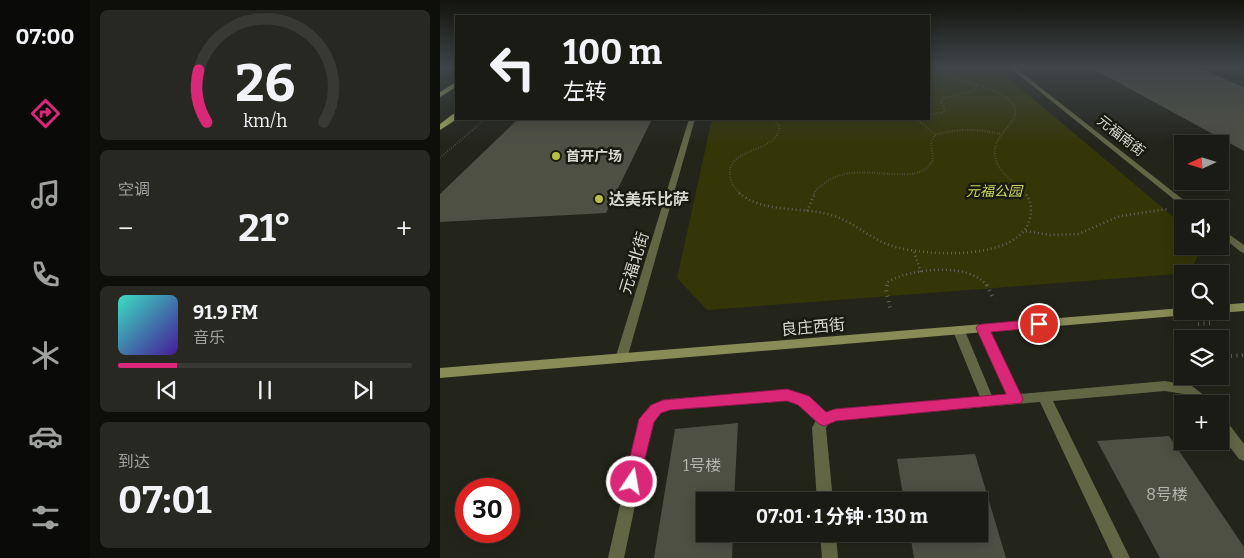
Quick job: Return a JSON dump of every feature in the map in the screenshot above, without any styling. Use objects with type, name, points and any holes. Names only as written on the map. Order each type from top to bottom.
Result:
[{"type":"main road","points":[[440,128],[455,117]]},
{"type":"street","name":"元福南街","points":[[1043,92],[1180,200]]},
{"type":"street","name":"元福北街","points":[[621,359],[692,120]]},
{"type":"street","points":[[1229,238],[1244,250]]},
{"type":"street","points":[[1229,307],[1244,306]]},
{"type":"street","name":"良庄西街","points":[[440,373],[1174,312]]},
{"type":"street","points":[[983,328],[1016,399]]},
{"type":"street","points":[[959,331],[988,402]]},
{"type":"street","points":[[824,492],[819,434],[821,423],[824,419],[835,415],[1172,386],[1187,390],[1193,395]]},
{"type":"street","points":[[616,558],[645,424],[656,409],[675,402],[787,395],[804,400],[824,419]]},
{"type":"street","points":[[1044,396],[1122,558]]},
{"type":"street","points":[[1229,435],[1244,455]]},
{"type":"street","points":[[829,542],[830,558]]},
{"type":"path","points":[[930,115],[945,112],[945,108],[941,103],[941,100],[944,98],[970,92]]},
{"type":"path","points":[[774,120],[780,127],[778,137],[770,143],[738,158],[732,164],[729,178],[739,193],[750,199],[784,209],[825,213],[841,218],[874,240],[914,252],[981,251],[1015,239],[1026,231],[1031,220],[1032,208],[1029,197],[1003,172],[995,160],[994,147],[1001,134],[1017,117],[1018,113],[1017,108],[1008,97],[996,92]]},
{"type":"path","points":[[440,158],[484,120]]},
{"type":"path","points":[[914,120],[922,123],[935,135]]},
{"type":"path","points":[[807,211],[810,198],[815,189],[824,181],[836,176],[870,171],[900,174],[925,168],[932,163],[934,156],[931,142],[935,135],[959,129],[1001,134]]},
{"type":"path","points":[[1026,231],[1050,235],[1078,234],[1120,216],[1170,209]]},
{"type":"path","points":[[914,252],[921,272]]},
{"type":"path","points":[[890,308],[886,290],[888,282],[906,273],[971,273],[981,278],[994,300]]},
{"type":"path","points":[[1229,356],[1244,355]]},
{"type":"green space","name":"元福公园","points":[[930,92],[1025,92],[1174,217],[1174,255],[1198,255],[1194,265],[1174,265],[1174,274],[707,310],[677,278],[712,120],[930,120]]},
{"type":"building","points":[[1136,92],[1244,92],[1244,151],[1229,143],[1229,135],[1215,135]]},
{"type":"building","name":"首开广场","points":[[517,120],[652,120],[606,213],[440,222],[440,194]]},
{"type":"building","points":[[738,423],[734,492],[696,492],[696,542],[733,542],[732,558],[654,558],[675,429]]},
{"type":"building","points":[[1169,436],[1174,443],[1174,450],[1178,450],[1244,547],[1244,558],[1160,558],[1097,441]]},
{"type":"building","points":[[975,454],[986,492],[902,492],[897,459]]},
{"type":"building","points":[[988,498],[1006,558],[914,558],[911,542],[988,542]]},
{"type":"place","name":"首开广场","points":[[556,156]]},
{"type":"place","name":"达美乐比萨","points":[[599,199]]},
{"type":"route","points":[[632,482],[647,419],[656,409],[675,402],[778,394],[787,395],[804,400],[824,419],[835,415],[1016,399],[983,328],[1039,324]]}]
